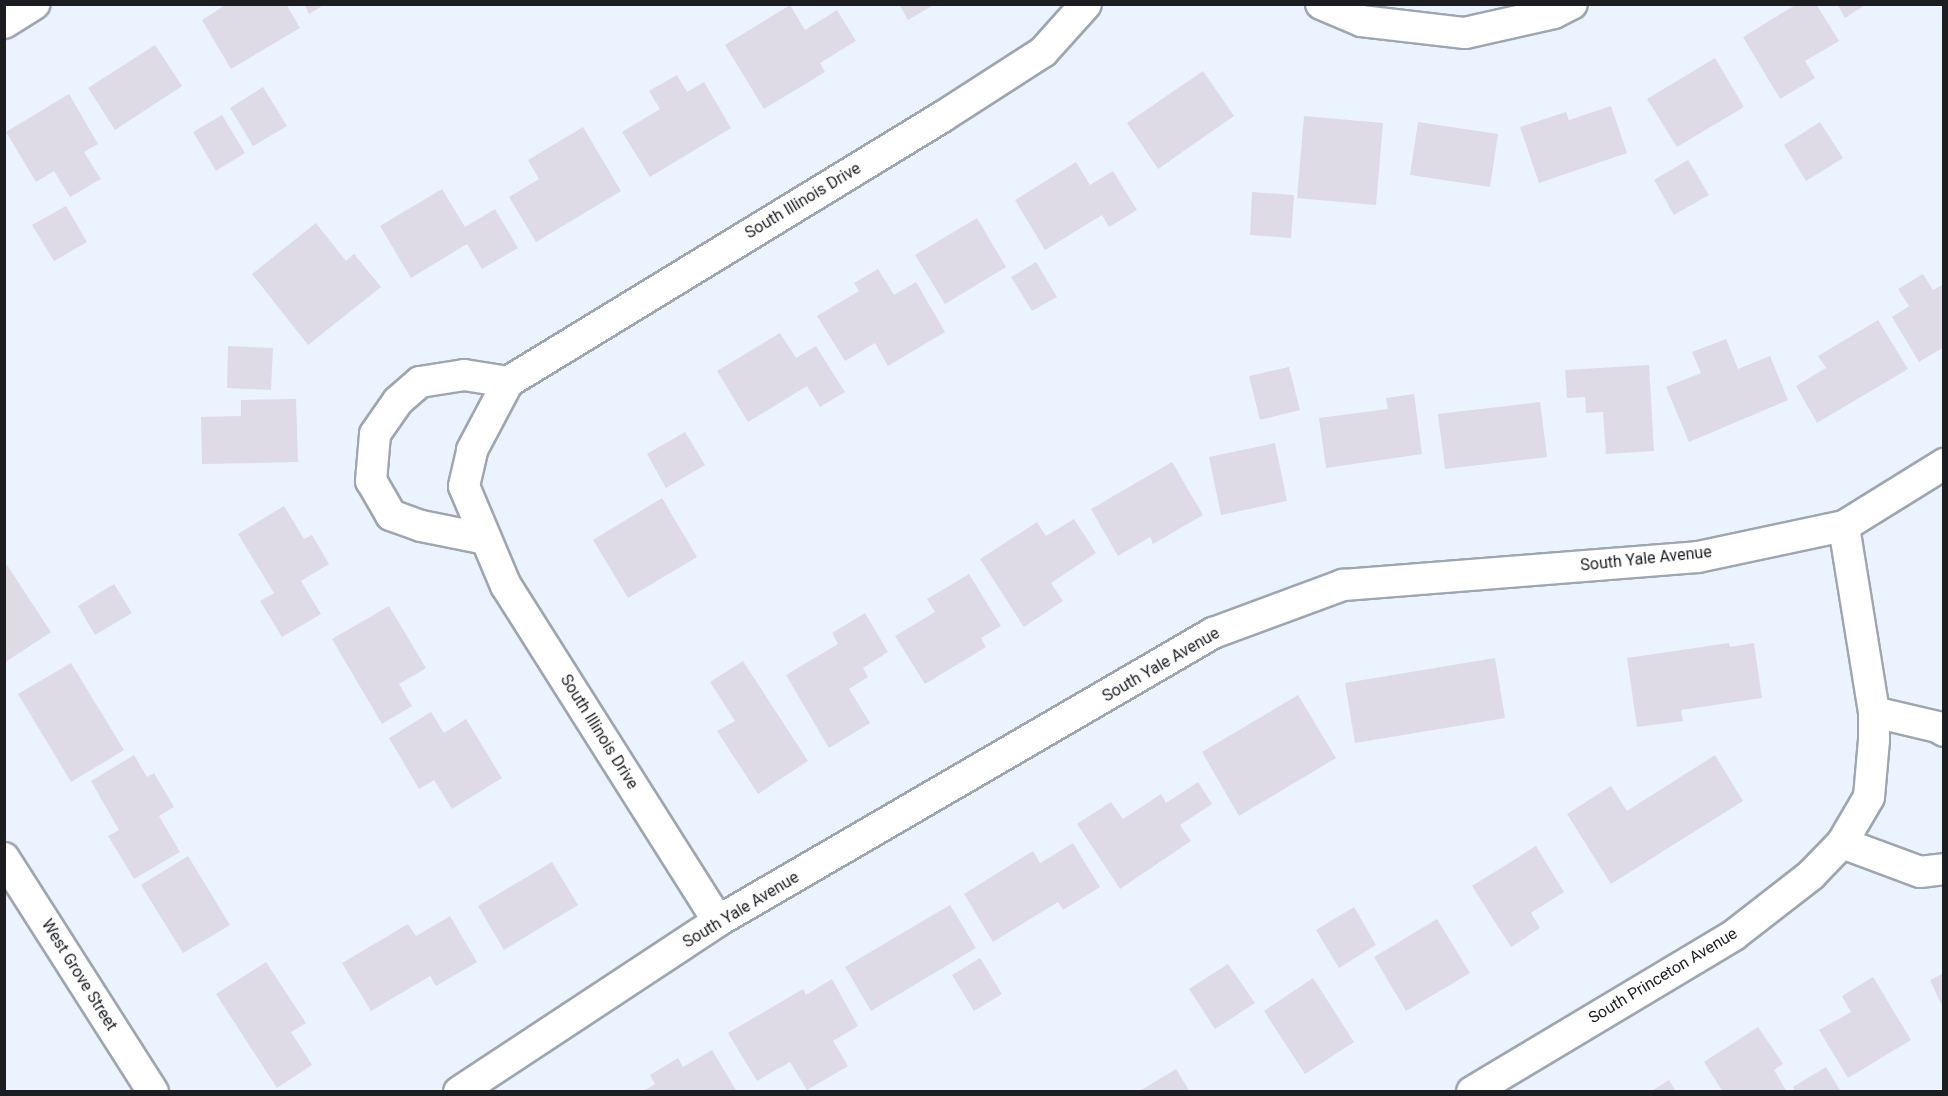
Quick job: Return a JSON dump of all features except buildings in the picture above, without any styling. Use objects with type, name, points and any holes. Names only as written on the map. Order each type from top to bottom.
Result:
[{"type":"street","points":[[4,23],[34,4]]},
{"type":"street","name":"South Illinois Drive","points":[[718,921],[506,586],[464,486],[472,450],[508,382],[942,117],[1043,52],[1086,4]]},
{"type":"street","points":[[1321,4],[1361,21],[1465,33],[1554,13],[1572,4]]},
{"type":"street","points":[[486,540],[421,526],[391,515],[371,481],[375,434],[398,401],[420,382],[464,375],[508,382]]},
{"type":"street","name":"South Yale Avenue","points":[[459,1092],[718,921],[1213,633],[1343,585],[1698,556],[1844,526],[1944,464]]},
{"type":"street","name":"South Princeton Avenue","points":[[1472,1092],[1734,935],[1811,875],[1842,843],[1869,797],[1874,712],[1844,526]]},
{"type":"street","points":[[1874,712],[1938,727],[1944,731]]},
{"type":"street","points":[[1842,843],[1920,872],[1944,869]]},
{"type":"street","name":"West Grove Street","points":[[4,858],[153,1092]]}]
